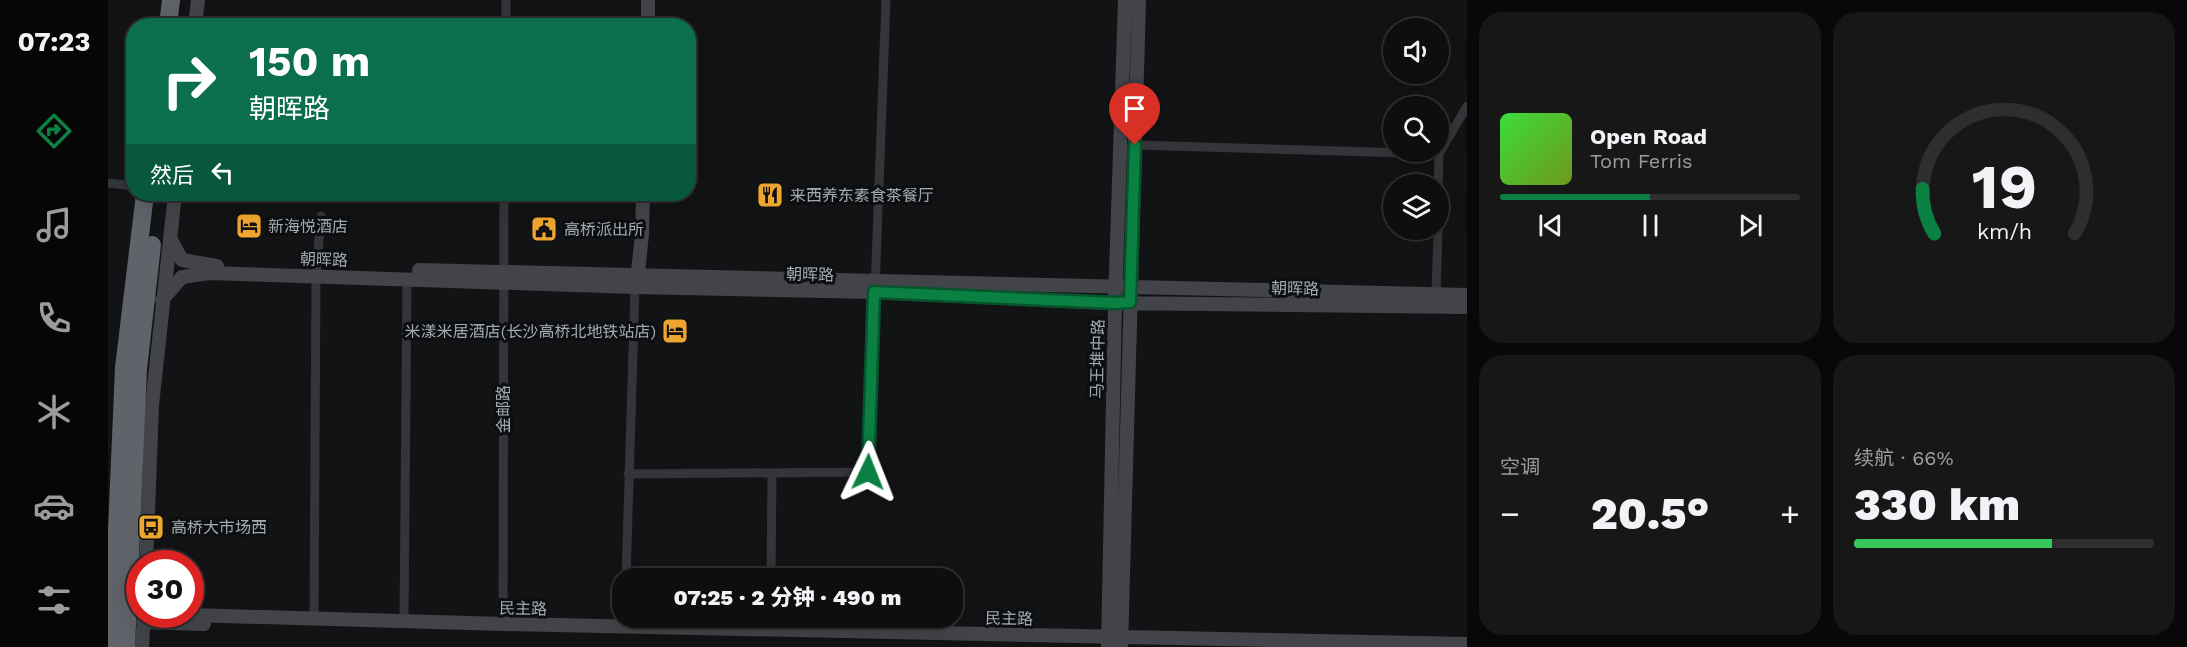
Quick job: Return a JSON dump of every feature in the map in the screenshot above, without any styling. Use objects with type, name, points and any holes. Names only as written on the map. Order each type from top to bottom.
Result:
[{"type":"highway","points":[[169,18],[171,0]]},
{"type":"highway","points":[[178,18],[180,0]]},
{"type":"highway","points":[[112,647],[124,368],[144,201]]},
{"type":"highway","points":[[138,550],[138,369],[156,201]]},
{"type":"highway","points":[[126,647],[133,628]]},
{"type":"street","points":[[196,18],[198,0]]},
{"type":"street","points":[[506,0],[506,18]]},
{"type":"street","points":[[648,0],[648,18]]},
{"type":"street","points":[[628,474],[868,472],[886,0]]},
{"type":"street","name":"马王堆中路","points":[[1115,643],[1115,287],[1125,0]]},
{"type":"street","name":"马王堆中路","points":[[1115,643],[1130,295],[1139,0]]},
{"type":"street","points":[[1449,137],[1467,106]]},
{"type":"street","points":[[1135,145],[1383,152]]},
{"type":"street","points":[[108,183],[126,185]]},
{"type":"street","points":[[147,550],[152,405],[174,201]]},
{"type":"street","name":"金邮路","points":[[503,624],[504,201]]},
{"type":"street","points":[[626,568],[628,474],[643,201]]},
{"type":"street","points":[[314,618],[317,271],[321,216]]},
{"type":"street","name":"朝晖路","points":[[170,237],[182,260],[207,266],[503,278],[874,286],[1115,287],[1130,295],[1467,308]]},
{"type":"street","points":[[1436,294],[1438,240]]},
{"type":"street","name":"朝晖路","points":[[162,300],[182,277],[209,273],[317,271],[407,279],[503,278]]},
{"type":"street","points":[[404,621],[407,279]]},
{"type":"street","name":"朝晖路","points":[[874,286],[1115,303],[1130,295],[1467,295]]},
{"type":"street","points":[[771,568],[772,473]]},
{"type":"street","name":"民主路","points":[[204,615],[503,624],[612,622]]},
{"type":"street","name":"民主路","points":[[204,618],[1115,643],[1467,644]]},
{"type":"street","points":[[140,628],[142,647]]},
{"type":"street","name":"民主路","points":[[843,628],[1206,647]]},
{"type":"place","name":"来西养东素食茶餐厅","points":[[770,195]]},
{"type":"place","name":"新海悦酒店","points":[[249,226]]},
{"type":"place","name":"高桥派出所","points":[[544,229]]},
{"type":"place","name":"米漾米居酒店(长沙高桥北地铁站店)","points":[[675,331]]},
{"type":"place","name":"高桥大市场西","points":[[151,527]]},
{"type":"route","points":[[868,472],[874,292],[1130,302],[1135,145]]}]
